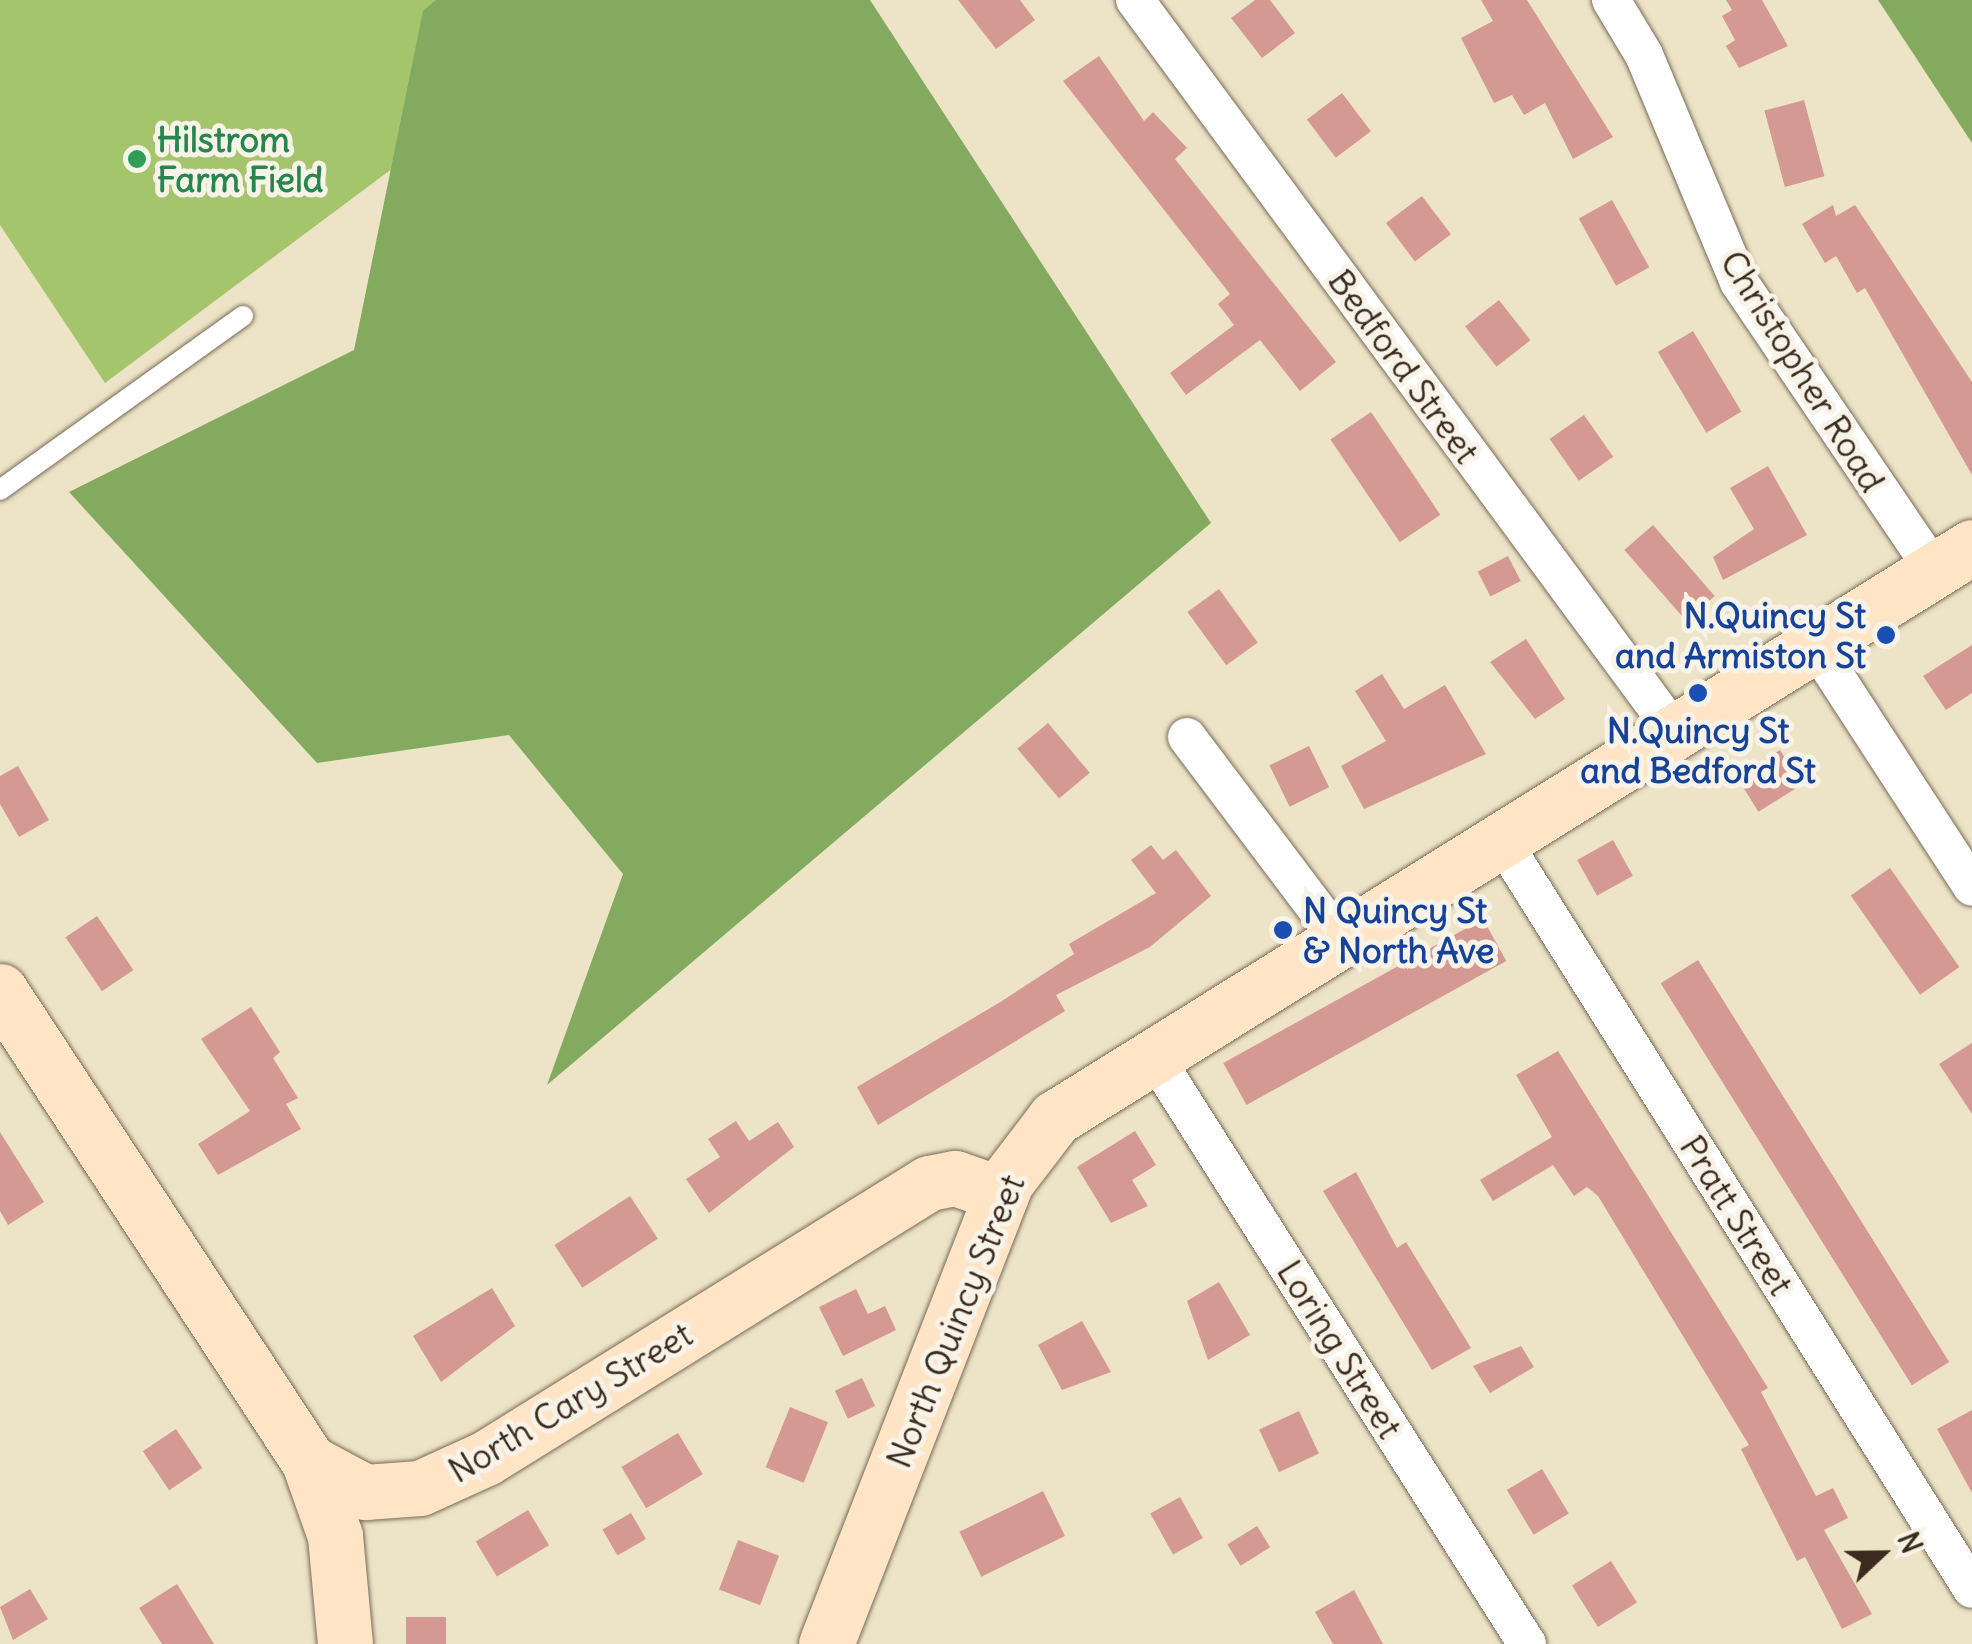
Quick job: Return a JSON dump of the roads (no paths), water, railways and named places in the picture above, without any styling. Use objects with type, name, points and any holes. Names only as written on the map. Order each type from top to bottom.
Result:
[{"type":"main road","name":"North Quincy Street","points":[[826,1644],[1001,1194],[1056,1118],[1152,1053],[1502,842],[1954,559]]},
{"type":"main road","name":"North Cary Street","points":[[0,991],[309,1462],[364,1492],[447,1478],[929,1184],[955,1178],[1001,1194]]},
{"type":"main road","points":[[309,1462],[339,1555],[346,1644]]},
{"type":"street","name":"Bedford Street","points":[[1135,0],[1674,731]]},
{"type":"street","name":"Christopher Road","points":[[1611,0],[1644,54],[1739,282],[1954,559]]},
{"type":"street","points":[[1815,644],[1972,887]]},
{"type":"street","points":[[1187,737],[1340,940]]},
{"type":"street","name":"Pratt Street","points":[[1502,842],[1972,1589]]},
{"type":"street","name":"Loring Street","points":[[1152,1053],[1527,1644]]},
{"type":"lane","points":[[0,490],[244,316]]},
{"type":"place","name":"Hilstrom Farm Field","points":[[137,159]]},
{"type":"place","name":"N.Quincy St and Armiston St","points":[[1886,635]]},
{"type":"place","name":"N.Quincy St and Bedford St","points":[[1698,693]]},
{"type":"place","name":"N Quincy St & North Ave","points":[[1283,930]]}]
